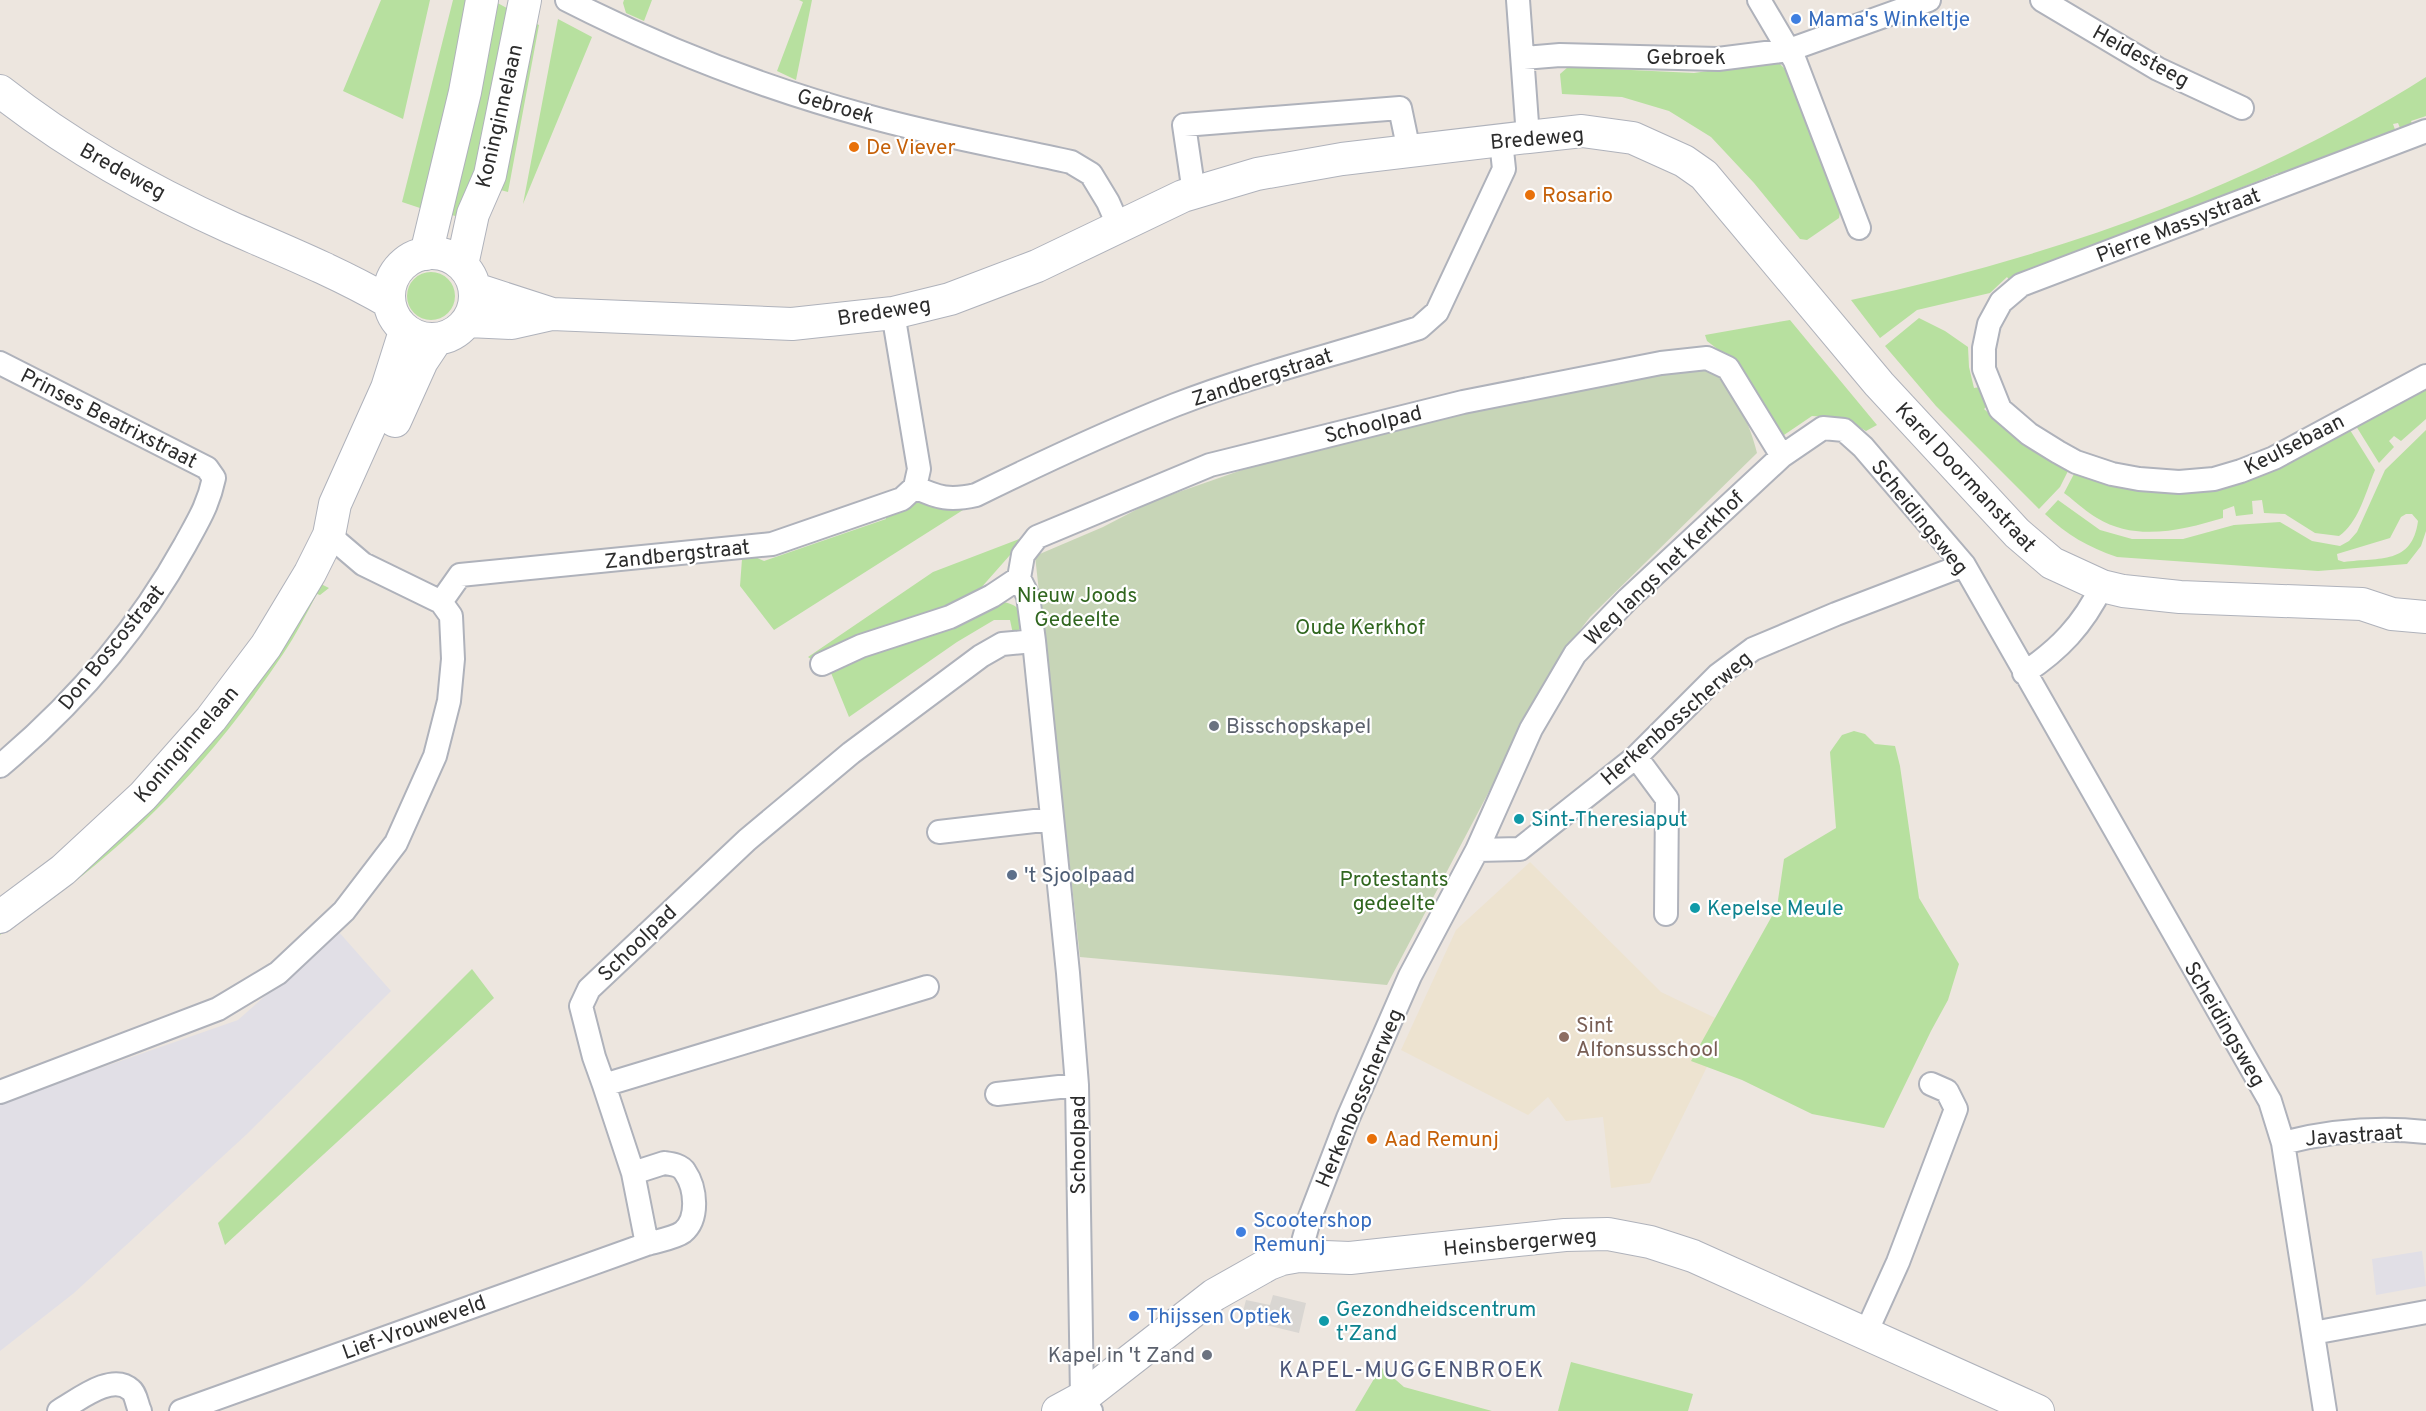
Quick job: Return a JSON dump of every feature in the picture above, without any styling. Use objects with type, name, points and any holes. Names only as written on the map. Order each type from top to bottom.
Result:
[{"type":"main road","name":"Koninginnelaan","points":[[426,254],[465,92],[482,0]]},
{"type":"main road","name":"Koninginnelaan","points":[[468,277],[473,214],[490,175],[524,8]]},
{"type":"main road","name":"Bredeweg","points":[[0,91],[60,135],[163,195],[368,290],[389,302]]},
{"type":"main road","name":"Bredeweg","points":[[468,321],[512,322],[552,314],[792,324],[893,313],[961,295],[1037,266],[1194,193],[1257,174],[1342,159],[1582,131],[1633,138],[1684,161],[1704,175],[1817,312]]},
{"type":"main road","name":"Bredeweg","points":[[255,237],[375,269],[398,270]]},
{"type":"main road","points":[[426,254],[441,254],[468,277],[474,308],[468,321],[459,330],[448,337],[436,340],[424,339],[405,331],[395,318],[389,302],[390,286],[398,270],[410,259],[426,254]]},
{"type":"main road","name":"Bredeweg","points":[[468,277],[552,314]]},
{"type":"main road","name":"Karel Doormanstraat","points":[[1817,312],[1879,384],[2032,548],[2052,563],[2102,586],[2123,591],[2180,597],[2362,604],[2392,614],[2426,617]]},
{"type":"main road","name":"Koninginnelaan","points":[[0,916],[63,870],[143,796],[211,719],[266,646],[310,573],[329,535],[334,504],[387,388],[405,331]]},
{"type":"main road","name":"Koninginnelaan","points":[[329,535],[352,513],[422,361],[436,340]]},
{"type":"main road","name":"Karel Doormanstraat","points":[[2362,604],[2396,594],[2426,596]]},
{"type":"main road","name":"Heinsbergerweg","points":[[1077,1407],[1214,1295],[1269,1264],[1299,1256],[1350,1258],[1564,1235],[1608,1234],[1650,1242],[1692,1256],[2038,1411]]},
{"type":"street","name":"Gebroek","points":[[567,0],[611,22],[747,79],[868,117],[1071,162],[1091,174],[1108,202],[1119,227]]},
{"type":"street","name":"Zandbergstraat","points":[[441,602],[460,575],[772,544],[902,499],[915,487],[946,498],[957,499],[975,495],[1083,443],[1177,405],[1278,370],[1419,328],[1437,312],[1504,169],[1515,139],[1523,58],[1518,0]]},
{"type":"street","points":[[1759,0],[1789,50],[1859,228]]},
{"type":"street","name":"Gebroek","points":[[1523,58],[1560,55],[1718,59],[1789,50],[1929,0]]},
{"type":"street","name":"Heidesteeg","points":[[2042,0],[2158,69],[2242,108]]},
{"type":"street","points":[[1194,193],[1184,125],[1400,108],[1409,151]]},
{"type":"street","name":"Pierre Massystraat","points":[[1984,369],[1984,348],[1989,324],[2001,302],[2021,285],[2426,132]]},
{"type":"street","points":[[893,313],[919,469],[915,487]]},
{"type":"street","name":"Schoolpad","points":[[1077,1407],[1077,1085],[1034,641],[1028,596],[1019,578],[1023,555],[1037,537],[1209,465],[1463,402],[1661,363],[1707,358],[1728,368],[1782,456]]},
{"type":"street","name":"Prinses Beatrixstraat","points":[[0,363],[207,468],[214,478]]},
{"type":"street","name":"Keulsebaan","points":[[1984,369],[2000,409],[2029,434],[2058,452],[2076,462],[2112,474],[2139,479],[2180,482],[2214,478],[2241,471],[2274,458],[2426,376]]},
{"type":"street","name":"Weg langs het Kerkhof","points":[[1477,849],[1531,729],[1575,654],[1628,599],[1782,456],[1823,428],[1844,430]]},
{"type":"street","name":"Scheidingsweg","points":[[1844,430],[1870,455],[1964,565],[2270,1101],[2283,1143],[2325,1411]]},
{"type":"street","name":"Don Boscostraat","points":[[0,766],[32,739],[87,684],[129,631],[166,579],[209,503],[214,478]]},
{"type":"street","points":[[0,1092],[218,1009],[278,973],[344,911],[396,843],[435,756],[449,701],[453,659],[451,616],[441,602],[363,564],[329,535]]},
{"type":"street","name":"Herkenbosscherweg","points":[[1299,1256],[1310,1217],[1340,1140],[1410,976],[1477,849],[1520,849],[1636,756],[1718,675],[1752,649],[1964,565]]},
{"type":"street","points":[[822,664],[861,646],[950,617],[992,596],[1019,578]]},
{"type":"street","points":[[2024,673],[2045,659],[2084,620],[2102,586]]},
{"type":"street","name":"Schoolpad","points":[[633,1173],[594,1057],[581,1006],[589,989],[747,840],[851,753],[981,656],[1002,644],[1034,641]]},
{"type":"street","points":[[1636,756],[1667,799],[1666,914]]},
{"type":"street","points":[[939,832],[1052,819]]},
{"type":"street","points":[[604,1085],[927,987]]},
{"type":"street","points":[[1865,1335],[1898,1262],[1956,1109],[1947,1091],[1931,1084]]},
{"type":"street","points":[[997,1094],[1077,1085]]},
{"type":"street","name":"Javastraat","points":[[2283,1143],[2313,1135],[2369,1130],[2426,1132]]},
{"type":"street","name":"Lief-Vrouweveld","points":[[181,1411],[682,1233],[693,1218],[695,1201],[685,1171],[675,1165],[664,1163],[633,1173]]},
{"type":"street","points":[[633,1173],[647,1244]]},
{"type":"street","points":[[2313,1333],[2426,1312]]},
{"type":"street","points":[[59,1411],[108,1383],[120,1383],[132,1390],[141,1411]]},
{"type":"shaded area","name":"Sint Alfonsusschool","points":[[1530,862],[1661,992],[1728,1024],[1650,1183],[1611,1188],[1603,1117],[1566,1121],[1548,1097],[1528,1115],[1401,1050],[1456,930]]},
{"type":"shaded area","points":[[338,931],[391,991],[247,1134],[74,1293],[0,1351],[0,1103],[238,1020]]},
{"type":"shaded area","points":[[2422,1251],[2426,1286],[2376,1295],[2372,1259]]},
{"type":"shaded area","points":[[1273,1295],[1306,1303],[1299,1333],[1241,1319],[1246,1300],[1270,1305]]},
{"type":"green space","points":[[381,0],[430,0],[403,119],[343,91]]},
{"type":"green space","points":[[453,0],[467,0],[426,210],[402,202]]},
{"type":"green space","points":[[492,0],[516,13],[491,141],[462,218],[445,213]]},
{"type":"green space","points":[[624,0],[652,0],[644,21],[626,13]]},
{"type":"green space","points":[[799,0],[812,0],[796,80],[777,71],[803,2]]},
{"type":"green space","points":[[527,19],[539,25],[508,192],[493,188]]},
{"type":"green space","points":[[558,19],[592,37],[523,204]]},
{"type":"green space","points":[[1777,61],[1789,73],[1841,207],[1839,218],[1807,240],[1800,239],[1754,183],[1711,137],[1669,111],[1622,97],[1562,94],[1560,74],[1568,67],[1694,73]]},
{"type":"green space","points":[[2426,77],[2426,116],[2411,121],[2414,129],[2402,133],[2398,123],[2393,124],[2397,135],[2279,175],[2278,173],[2010,281],[2007,277],[1990,293],[1917,310],[1880,338],[1851,300],[2001,263],[2149,214],[2291,153],[2359,117]]},
{"type":"green space","points":[[426,272],[436,272],[448,279],[455,291],[455,301],[448,313],[436,320],[426,320],[411,309],[407,301],[407,291],[418,276]]},
{"type":"green space","points":[[1919,318],[1945,331],[1968,347],[1969,367],[1974,388],[1980,387],[1989,404],[1984,409],[2000,423],[2069,469],[2060,487],[2039,509],[1936,406],[1885,346]]},
{"type":"green space","points":[[1790,320],[1877,425],[1866,431],[1843,418],[1812,416],[1781,437],[1737,364],[1707,341],[1705,335]]},
{"type":"green space","name":"Oude Kerkhof","points":[[1711,368],[1727,386],[1740,407],[1757,453],[1590,617],[1561,655],[1387,985],[1080,957],[1035,556],[1103,527],[1153,501],[1291,453],[1610,379]]},
{"type":"green space","points":[[2426,389],[2426,419],[2401,441],[2394,436],[2389,441],[2394,447],[2379,463],[2356,426]]},
{"type":"green space","points":[[2350,430],[2375,470],[2357,515],[2339,536],[2315,533],[2285,514],[2264,513],[2262,500],[2252,501],[2253,514],[2236,516],[2234,506],[2223,510],[2223,518],[2176,530],[2143,532],[2128,530],[2097,518],[2064,493],[2075,472],[2118,487],[2151,492],[2182,492],[2211,488],[2266,472]]},
{"type":"green space","points":[[2426,430],[2426,531],[2421,546],[2407,564],[2318,571],[2117,557],[2078,540],[2045,514],[2058,500],[2100,530],[2132,539],[2183,539],[2234,525],[2280,522],[2312,541],[2340,546],[2349,541],[2357,532],[2385,470]],"holes":[[[2412,514],[2418,521],[2415,535],[2401,552],[2382,558],[2344,562],[2338,560],[2337,554],[2390,538],[2401,517]]]},
{"type":"green space","points":[[918,500],[963,510],[774,630],[740,586],[742,559],[755,557],[764,561],[886,519],[886,514]]},
{"type":"green space","points":[[1019,539],[1018,546],[972,598],[817,663],[808,657],[933,572]]},
{"type":"green space","points":[[317,582],[329,588],[320,595],[317,594],[288,647],[254,696],[190,774],[121,843],[43,906],[0,935],[0,928],[30,909]]},
{"type":"green space","points":[[1003,602],[1014,605],[1021,612],[1024,620],[1020,629],[1013,634],[1010,620],[994,620],[957,642],[849,717],[829,668]]},
{"type":"green space","points":[[1854,731],[1865,734],[1875,744],[1895,746],[1900,766],[1919,898],[1959,964],[1948,1000],[1884,1128],[1812,1114],[1742,1080],[1691,1061],[1777,907],[1784,859],[1836,828],[1830,752],[1842,735]]},
{"type":"green space","points":[[472,969],[494,998],[225,1245],[218,1223]]},
{"type":"green space","points":[[1571,1362],[1693,1394],[1688,1411],[1558,1411]]},
{"type":"green space","points":[[1381,1367],[1404,1387],[1492,1411],[1355,1411]]},
{"type":"place","name":"Mama's Winkeltje","points":[[1796,19]]},
{"type":"place","name":"De Viever","points":[[854,147]]},
{"type":"place","name":"Rosario","points":[[1530,195]]},
{"type":"place","name":"Bisschopskapel","points":[[1214,726]]},
{"type":"place","name":"Sint-Theresiaput","points":[[1519,819]]},
{"type":"place","name":"'t Sjoolpaad","points":[[1012,875]]},
{"type":"place","name":"Kepelse Meule","points":[[1695,908]]},
{"type":"place","name":"Sint Alfonsusschool","points":[[1564,1037]]},
{"type":"place","name":"Aad Remunj","points":[[1372,1139]]},
{"type":"place","name":"Scootershop Remunj","points":[[1241,1232]]},
{"type":"place","name":"Thijssen Optiek","points":[[1134,1316]]},
{"type":"place","name":"Gezondheidscentrum t'Zand","points":[[1324,1321]]},
{"type":"place","name":"Kapel in 't Zand","points":[[1207,1355]]},
{"type":"district","name":"KAPEL-MUGGENBROEK","points":[[1412,1369]]},
{"type":"park label","name":"Nieuw Joods Gedeelte","points":[[1077,607]]},
{"type":"park label","name":"Protestants gedeelte","points":[[1394,891]]}]
